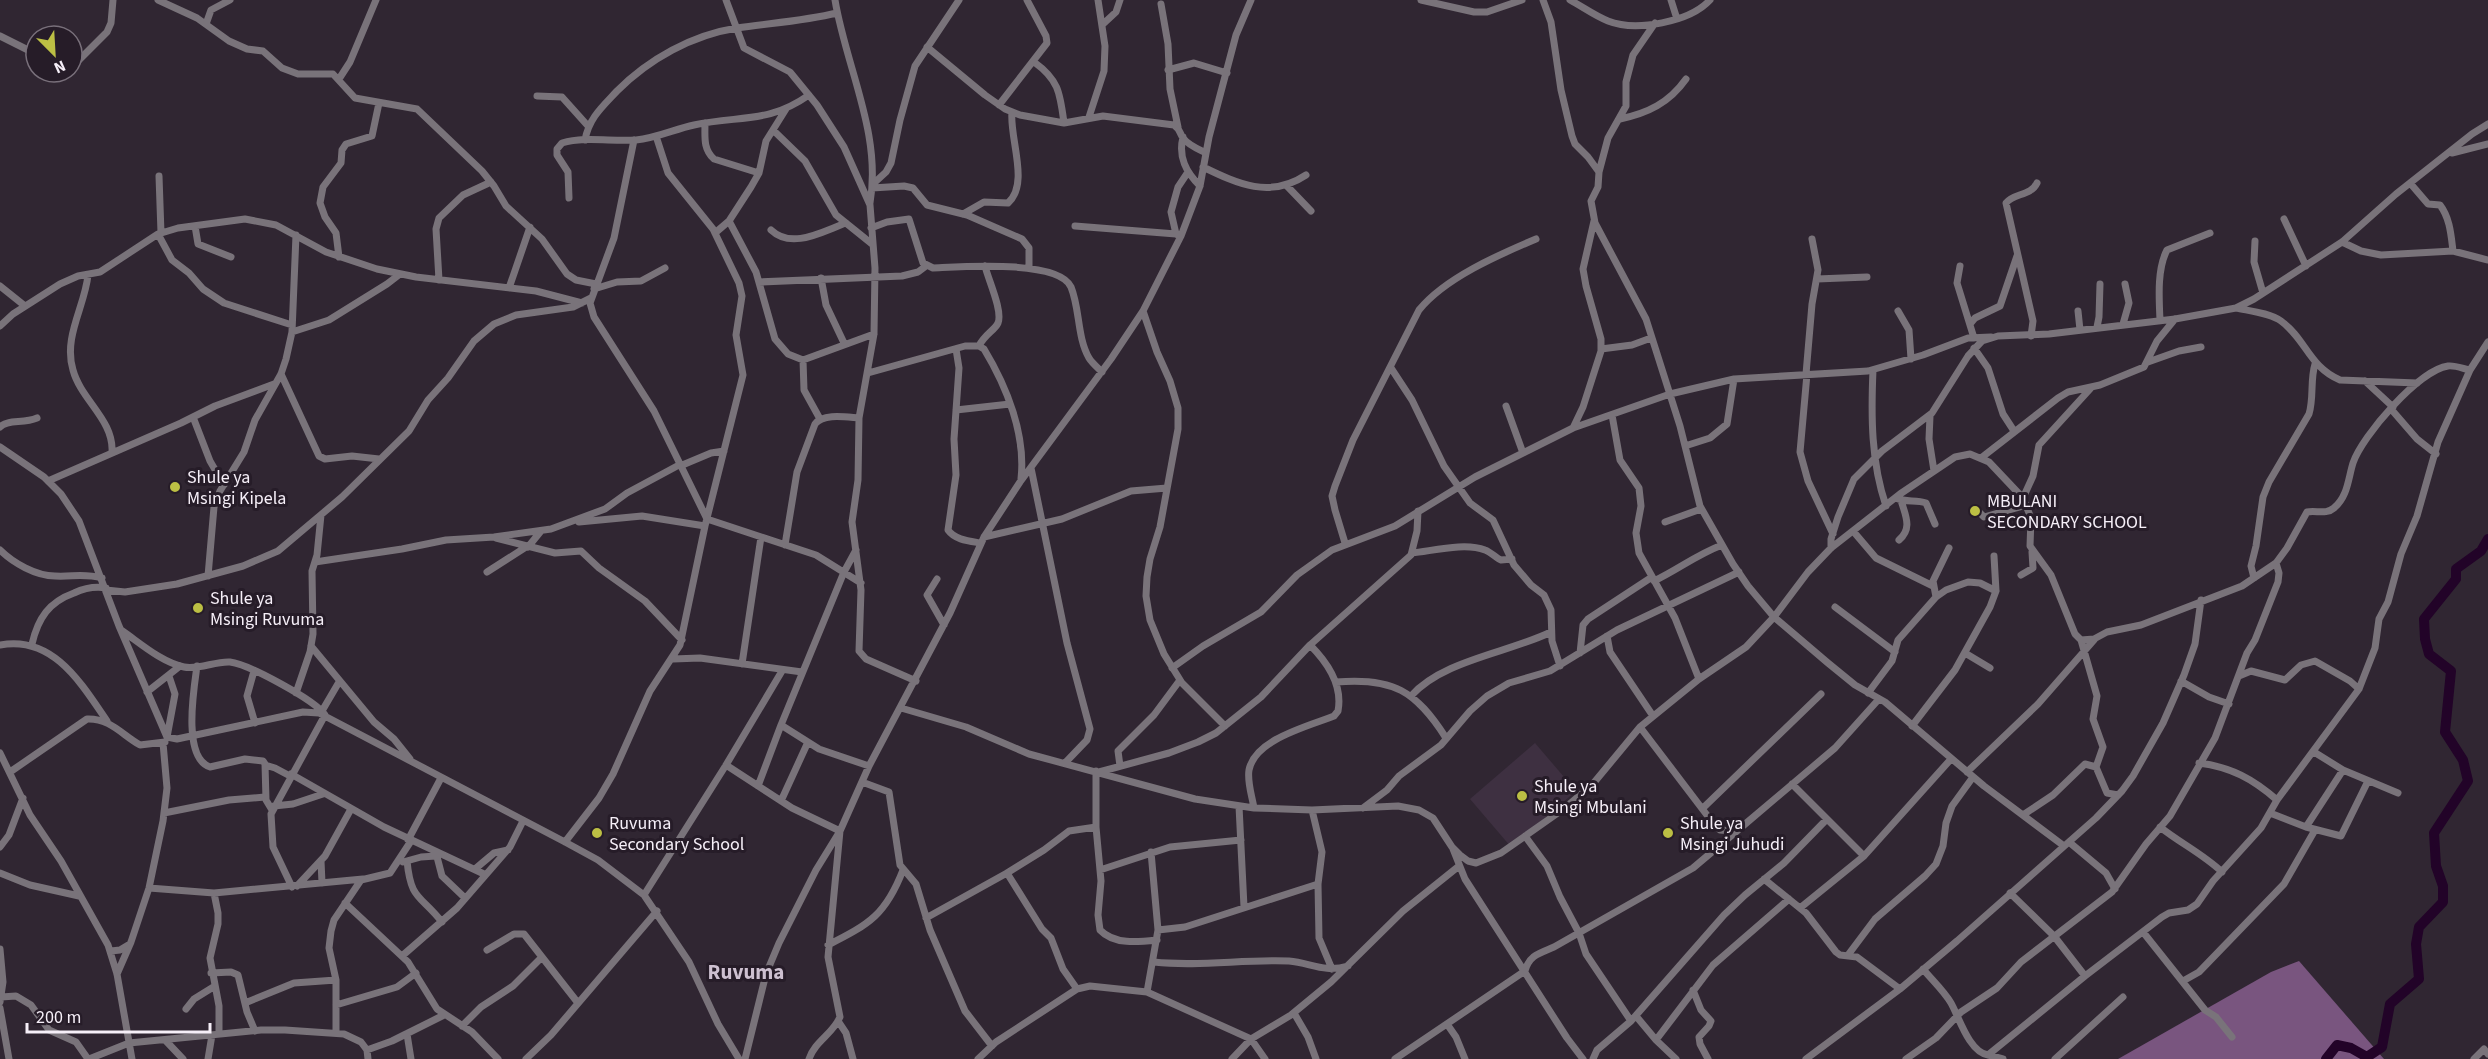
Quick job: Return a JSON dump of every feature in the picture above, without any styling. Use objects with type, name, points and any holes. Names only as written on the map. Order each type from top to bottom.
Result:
[{"type":"street","points":[[84,55],[107,32],[111,23],[113,0]]},
{"type":"street","points":[[158,0],[206,24],[226,40],[263,51],[282,68],[298,74],[333,74],[355,98],[417,109],[455,143],[491,182],[506,206],[519,220],[543,239],[570,277],[595,287],[617,282],[641,281],[665,268]]},
{"type":"street","points":[[206,24],[211,10],[230,0]]},
{"type":"street","points":[[339,79],[350,62],[376,0]]},
{"type":"street","points":[[726,0],[742,44],[748,52],[785,68],[809,95],[844,147],[870,205]]},
{"type":"street","points":[[836,0],[837,13],[867,126],[873,186],[870,205],[875,275],[874,334],[859,418],[858,480],[852,522],[861,583],[859,648],[866,660],[916,681]]},
{"type":"street","points":[[873,186],[891,163],[910,80],[927,47],[959,0]]},
{"type":"street","points":[[999,105],[1047,43],[1046,36],[1027,0]]},
{"type":"street","points":[[1089,117],[1104,71],[1105,46],[1098,0]]},
{"type":"street","points":[[1102,25],[1116,12],[1120,0]]},
{"type":"street","points":[[745,1059],[771,964],[796,908],[840,831],[869,766],[916,681],[982,540],[1020,482],[1102,372],[1143,311],[1200,186],[1206,153],[1236,35],[1251,0]]},
{"type":"street","points":[[1421,0],[1474,12],[1488,12],[1522,0]]},
{"type":"street","points":[[1543,0],[1551,22],[1561,90],[1572,136],[1575,144],[1599,172]]},
{"type":"street","points":[[1570,0],[1608,21],[1625,25],[1677,19],[1694,14],[1710,0]]},
{"type":"street","points":[[1671,0],[1677,19]]},
{"type":"street","points":[[1161,4],[1168,44],[1168,70],[1178,127],[1189,144],[1206,153]]},
{"type":"street","points":[[585,140],[588,126],[600,107],[645,67],[683,45],[736,28],[817,18],[837,13]]},
{"type":"street","points":[[1655,23],[1639,45],[1632,60],[1626,82],[1626,106],[1608,138],[1599,172],[1598,187],[1591,201],[1594,220],[1610,255],[1646,319],[1670,394],[1701,509],[1739,572],[1774,617],[1828,663],[1868,693],[1880,699],[1970,775],[2106,873],[2115,889]]},
{"type":"street","points":[[0,36],[24,48]]},
{"type":"street","points":[[927,47],[999,105],[1012,112],[1064,123],[1103,116],[1153,121],[1178,127]]},
{"type":"street","points":[[1034,62],[1046,71],[1056,84],[1064,123]]},
{"type":"street","points":[[1168,70],[1194,63],[1227,73]]},
{"type":"street","points":[[1620,119],[1650,111],[1670,98],[1686,79]]},
{"type":"street","points":[[569,198],[568,172],[557,155],[557,149],[566,142],[634,140],[705,123],[739,120],[786,110],[809,95]]},
{"type":"street","points":[[537,96],[562,97],[588,126]]},
{"type":"street","points":[[339,257],[336,233],[325,217],[320,203],[323,187],[341,163],[342,150],[346,144],[372,136],[379,103]]},
{"type":"street","points":[[715,233],[729,221],[759,173],[766,141],[786,110]]},
{"type":"street","points":[[963,213],[984,202],[1008,203],[1013,198],[1018,162],[1012,112]]},
{"type":"street","points":[[705,123],[707,151],[714,159],[759,173]]},
{"type":"street","points":[[1172,668],[1203,646],[1261,612],[1305,568],[1345,543],[1395,526],[1459,487],[1573,428],[1670,394],[1734,379],[1806,374],[1849,374],[1873,370],[1974,338],[2031,336],[2175,319],[2236,308],[2263,294],[2342,242],[2410,183],[2488,124]]},
{"type":"street","points":[[773,130],[805,161],[836,215],[872,244]]},
{"type":"street","points":[[565,842],[599,798],[613,774],[650,691],[673,658],[682,640],[706,523],[743,375],[736,335],[742,296],[736,276],[715,233],[668,173],[656,136]]},
{"type":"street","points":[[1183,137],[1182,158],[1188,172],[1200,186]]},
{"type":"street","points":[[593,313],[591,298],[614,238],[634,140]]},
{"type":"street","points":[[2450,153],[2488,144]]},
{"type":"street","points":[[1203,166],[1233,181],[1260,187],[1287,186],[1306,175]]},
{"type":"street","points":[[1179,235],[1171,212],[1178,187],[1188,172]]},
{"type":"street","points":[[159,176],[160,233],[172,260],[189,273],[203,289],[224,303],[292,328],[329,320],[387,285],[400,274]]},
{"type":"street","points":[[439,280],[436,229],[439,218],[463,195],[491,182]]},
{"type":"street","points":[[2031,336],[2034,326],[2007,200],[2032,190],[2037,183]]},
{"type":"street","points":[[2410,183],[2428,204],[2440,205],[2444,210],[2451,231],[2453,251]]},
{"type":"street","points":[[873,186],[913,188],[927,205],[939,210],[963,213],[1022,239],[1029,248],[1029,268]]},
{"type":"street","points":[[1287,186],[1311,210]]},
{"type":"street","points":[[871,228],[887,222],[909,219],[921,258],[926,266],[933,268],[986,266],[1029,268],[1066,280],[1070,286],[1089,358],[1102,372]]},
{"type":"street","points":[[2284,219],[2306,266]]},
{"type":"street","points":[[0,326],[25,306],[71,278],[100,272],[160,233],[195,226],[253,220],[276,225],[339,257],[377,269],[439,280],[536,291],[580,304],[593,313],[654,411],[706,523]]},
{"type":"street","points":[[1573,428],[1584,407],[1602,349],[1583,268],[1594,220]]},
{"type":"street","points":[[729,221],[747,253],[759,282],[775,339],[788,354],[803,360],[874,334]]},
{"type":"street","points":[[771,230],[776,235],[787,239],[797,239],[846,223]]},
{"type":"street","points":[[195,226],[198,244],[231,257]]},
{"type":"street","points":[[1075,226],[1179,235]]},
{"type":"street","points":[[509,288],[530,227]]},
{"type":"street","points":[[2160,320],[2159,299],[2163,257],[2167,250],[2210,233]]},
{"type":"street","points":[[208,576],[214,507],[244,452],[254,421],[281,374],[292,328],[296,235]]},
{"type":"street","points":[[1345,543],[1332,496],[1335,486],[1353,440],[1423,305],[1477,267],[1536,239]]},
{"type":"street","points":[[1812,239],[1818,270],[1812,304],[1800,452],[1808,481],[1833,534]]},
{"type":"street","points":[[2255,241],[2254,262],[2263,294]]},
{"type":"street","points":[[2342,242],[2361,251],[2392,256],[2453,251],[2488,260]]},
{"type":"street","points":[[1970,324],[1975,318],[2000,306],[2018,253]]},
{"type":"street","points":[[759,282],[906,275],[918,272],[926,266]]},
{"type":"street","points":[[868,373],[956,349],[979,346],[999,321],[986,266]]},
{"type":"street","points":[[1960,266],[1957,283],[1974,338]]},
{"type":"street","points":[[88,275],[86,295],[72,333],[70,356],[77,380],[106,424],[112,443],[111,452]]},
{"type":"street","points":[[1817,279],[1867,277]]},
{"type":"street","points":[[821,278],[826,306],[844,344]]},
{"type":"street","points":[[2097,327],[2100,284]]},
{"type":"street","points":[[2123,324],[2129,303],[2125,284]]},
{"type":"street","points":[[0,286],[25,306]]},
{"type":"street","points":[[32,644],[39,623],[51,604],[86,588],[117,592],[147,590],[243,566],[278,551],[321,515],[409,431],[428,400],[448,378],[474,341],[494,324],[516,315],[555,310],[580,304],[591,298]]},
{"type":"street","points":[[2236,308],[2280,320],[2293,333],[2315,364],[2324,372],[2340,380],[2417,382]]},
{"type":"street","points":[[1143,311],[1178,408],[1178,429],[1160,526],[1150,559],[1146,596],[1150,620],[1180,680],[1199,702],[1225,726]]},
{"type":"street","points":[[1898,311],[1909,330],[1911,359]]},
{"type":"street","points":[[2078,311],[2080,330]]},
{"type":"street","points":[[1981,458],[2068,392],[2091,388],[2144,367],[2157,341],[2175,319]]},
{"type":"street","points":[[1832,548],[1833,534],[1854,480],[1874,458],[1930,416],[1974,348],[1991,337]]},
{"type":"street","points":[[1602,349],[1632,345],[1651,338]]},
{"type":"street","points":[[1988,1056],[2085,976],[2166,914],[2194,907],[2250,842],[2277,800],[2359,689],[2375,648],[2379,619],[2388,602],[2401,554],[2417,516],[2447,421],[2470,370],[2488,342]]},
{"type":"street","points":[[979,346],[990,358],[1010,404],[1021,451],[1020,482]]},
{"type":"street","points":[[2148,362],[2179,351],[2201,347]]},
{"type":"street","points":[[1974,348],[1988,367],[2003,414],[2014,431]]},
{"type":"street","points":[[956,349],[959,368],[954,439],[956,475],[948,530],[952,535],[958,538],[982,540],[1043,525],[1131,491],[1167,488]]},
{"type":"street","points":[[803,360],[805,393],[808,401],[817,410],[820,419]]},
{"type":"street","points":[[2254,578],[2251,566],[2264,496],[2309,414],[2315,364]]},
{"type":"street","points":[[2081,640],[2094,639],[2107,632],[2141,625],[2201,600],[2228,592],[2276,563],[2307,512],[2330,511],[2340,501],[2346,490],[2354,462],[2379,423],[2417,382],[2449,366],[2470,370]]},
{"type":"street","points":[[1390,368],[1412,400],[1444,466],[1470,503],[1493,520],[1519,571],[1548,603],[1551,610],[1553,648],[1560,666]]},
{"type":"street","points":[[1873,370],[1874,458],[1886,506]]},
{"type":"street","points":[[2313,387],[2324,372]]},
{"type":"street","points":[[281,374],[322,458],[352,456],[379,459]]},
{"type":"street","points":[[1685,446],[1710,438],[1727,424],[1734,379]]},
{"type":"street","points":[[2365,381],[2392,408],[2417,439],[2436,453]]},
{"type":"street","points":[[48,481],[111,452],[274,384]]},
{"type":"street","points":[[2023,498],[2032,476],[2039,445],[2091,388]]},
{"type":"street","points":[[956,410],[1010,404]]},
{"type":"street","points":[[1506,406],[1523,453]]},
{"type":"street","points":[[1612,415],[1620,460],[1640,488],[1641,506],[1636,544],[1669,607],[1699,679]]},
{"type":"street","points":[[1930,416],[1929,439],[1934,471]]},
{"type":"street","points":[[193,417],[210,461],[224,485]]},
{"type":"street","points":[[0,427],[8,422],[20,423],[37,418]]},
{"type":"street","points":[[784,545],[797,472],[815,424],[820,419],[859,418]]},
{"type":"street","points":[[0,447],[48,481],[61,494],[79,522],[167,740]]},
{"type":"street","points":[[315,562],[446,540],[541,531],[604,509],[627,493],[679,466],[711,453],[724,451]]},
{"type":"street","points":[[1452,847],[1468,861],[1482,862],[1565,808],[1592,785],[1640,727],[1699,679],[1746,647],[1774,617],[1808,572],[1832,548],[1955,457],[1970,454],[1981,458],[2002,474],[2023,498],[2031,518],[2033,568],[2021,575]]},
{"type":"street","points":[[1030,468],[1066,642],[1090,729],[1088,740],[1065,763]]},
{"type":"street","points":[[1899,499],[1926,503],[1935,524]]},
{"type":"street","points":[[1899,499],[1908,525],[1905,535],[1899,540]]},
{"type":"street","points":[[1980,513],[1984,517],[2027,506]]},
{"type":"street","points":[[1665,522],[1701,509]]},
{"type":"street","points":[[1412,553],[1417,531],[1418,511]]},
{"type":"street","points":[[296,693],[311,646],[312,571],[321,515]]},
{"type":"street","points":[[570,522],[642,516],[706,523],[761,537],[816,555],[861,583]]},
{"type":"street","points":[[487,572],[527,547],[541,531]]},
{"type":"street","points":[[1852,531],[1874,556],[1884,563],[1933,586]]},
{"type":"street","points":[[494,537],[555,553],[581,551],[599,568],[645,601],[682,640]]},
{"type":"street","points":[[742,664],[761,537]]},
{"type":"street","points":[[1580,653],[1583,625],[1588,619],[1698,554],[1722,545]]},
{"type":"street","points":[[1097,772],[1181,749],[1207,738],[1225,726],[1267,691],[1310,645],[1412,553],[1443,547],[1476,548],[1484,549],[1501,561],[1512,559]]},
{"type":"street","points":[[1936,597],[1933,586],[1936,572],[1949,548]]},
{"type":"street","points":[[758,786],[802,672],[855,549]]},
{"type":"street","points":[[2032,549],[2051,575],[2075,634],[2081,640],[2097,696],[2093,719],[2103,744],[2096,766],[2107,793],[2118,795]]},
{"type":"street","points":[[0,550],[38,573],[60,576],[77,574],[102,578]]},
{"type":"street","points":[[1912,726],[1955,670],[1990,607],[1996,591],[1994,556]]},
{"type":"street","points":[[1906,1059],[1936,1038],[1956,1017],[1997,988],[2021,962],[2107,898],[2146,844],[2173,812],[2214,738],[2229,704],[2278,582],[2279,573],[2276,563]]},
{"type":"street","points":[[1363,808],[1446,738],[1486,696],[1509,683],[1560,666],[1607,636],[1739,572]]},
{"type":"street","points":[[937,579],[927,595],[944,625]]},
{"type":"street","points":[[1868,693],[1887,669],[1903,633],[1936,597],[1946,590],[1968,582],[1980,583],[1996,591]]},
{"type":"street","points":[[1806,1059],[1900,989],[2067,844],[2118,795],[2133,776],[2163,723],[2181,681],[2195,644],[2201,600]]},
{"type":"street","points":[[1835,607],[1895,652]]},
{"type":"street","points":[[121,630],[180,666],[239,663],[296,693],[323,713],[441,778],[598,860],[644,895],[657,911],[689,962],[718,1024],[739,1059]]},
{"type":"street","points":[[1411,696],[1431,679],[1447,671],[1525,645],[1551,632]]},
{"type":"street","points":[[1607,636],[1610,652],[1653,716]]},
{"type":"street","points":[[1848,955],[1875,919],[1919,882],[1936,864],[1943,846],[1946,823],[1952,807],[1970,775],[2038,704],[2094,639]]},
{"type":"street","points":[[0,645],[13,642],[32,644],[45,650],[80,682],[109,723]]},
{"type":"street","points":[[1254,808],[1249,772],[1253,760],[1262,750],[1286,734],[1334,716],[1339,706],[1332,671],[1310,645]]},
{"type":"street","points":[[311,646],[339,682],[374,722],[394,739],[410,760]]},
{"type":"street","points":[[1965,653],[1990,668]]},
{"type":"street","points":[[673,658],[693,657],[802,672]]},
{"type":"street","points":[[2239,676],[2251,671],[2285,680],[2301,665],[2315,662],[2350,681],[2359,689]]},
{"type":"street","points":[[147,692],[180,666]]},
{"type":"street","points":[[197,666],[193,693],[192,736],[205,766],[217,766],[245,759],[260,759],[265,765],[290,775],[436,854],[484,874]]},
{"type":"street","points":[[644,895],[726,765],[782,670]]},
{"type":"street","points":[[254,671],[247,696],[255,723]]},
{"type":"street","points":[[117,974],[149,888],[164,813],[167,740],[175,694],[169,676]]},
{"type":"street","points":[[1120,766],[1118,751],[1154,715],[1180,680]]},
{"type":"street","points":[[1336,682],[1365,681],[1397,689],[1411,696],[1430,714],[1446,738]]},
{"type":"street","points":[[2181,681],[2209,697],[2229,704]]},
{"type":"street","points":[[295,886],[273,847],[270,819],[273,808],[339,682]]},
{"type":"street","points":[[1702,808],[1821,694]]},
{"type":"street","points":[[1395,1059],[1525,971],[1531,958],[1693,868],[1835,748],[1880,699]]},
{"type":"street","points":[[901,708],[966,727],[1029,754],[1195,799],[1254,808],[1312,810],[1398,806],[1419,810],[1433,818],[1452,847],[1466,879],[1567,1038],[1583,1059]]},
{"type":"street","points":[[10,772],[49,747],[83,720],[100,720],[109,723],[140,745],[303,712],[323,713]]},
{"type":"street","points":[[781,726],[828,753],[869,766]]},
{"type":"street","points":[[1640,727],[1720,830],[1732,831],[1744,825]]},
{"type":"street","points":[[781,801],[808,742]]},
{"type":"street","points":[[2314,752],[2343,770],[2398,794]]},
{"type":"street","points":[[0,753],[30,815],[61,861],[111,951],[132,1059]]},
{"type":"street","points":[[1800,908],[1864,856],[1952,759]]},
{"type":"street","points":[[2199,763],[2225,768],[2243,775],[2277,800]]},
{"type":"street","points":[[2023,815],[2053,795],[2085,764],[2096,766]]},
{"type":"street","points":[[265,765],[265,797],[273,808]]},
{"type":"street","points":[[726,765],[781,801],[840,831]]},
{"type":"street","points":[[2306,827],[2343,770]]},
{"type":"street","points":[[1097,772],[1096,827],[1100,870],[1098,915],[1100,930],[1107,936],[1131,941],[1157,940]]},
{"type":"street","points":[[149,888],[214,893],[387,875],[398,863],[441,778]]},
{"type":"street","points":[[2270,813],[2339,837],[2343,835],[2368,781]]},
{"type":"street","points":[[862,783],[889,792],[898,860],[903,870],[916,884],[926,918],[965,1011],[992,1046]]},
{"type":"street","points":[[1792,784],[1864,856]]},
{"type":"street","points":[[273,808],[323,794]]},
{"type":"street","points":[[164,813],[229,800],[265,797]]},
{"type":"street","points":[[0,847],[9,836],[23,798]]},
{"type":"street","points":[[1239,806],[1244,907]]},
{"type":"street","points":[[295,886],[321,861],[351,809]]},
{"type":"street","points":[[1312,810],[1322,852],[1318,884],[1319,938],[1332,969]]},
{"type":"street","points":[[1593,1059],[1604,1042],[1634,1018],[1724,915],[1784,863],[1827,819]]},
{"type":"street","points":[[402,956],[442,922],[465,898],[484,874],[508,850],[523,821]]},
{"type":"street","points":[[926,918],[1007,873],[1069,831],[1096,827]]},
{"type":"street","points":[[2160,827],[2222,872]]},
{"type":"street","points":[[2183,981],[2199,972],[2280,889],[2314,830]]},
{"type":"street","points":[[809,1059],[813,1049],[838,1022],[839,1006],[828,957],[828,945],[840,831]]},
{"type":"street","points":[[1525,836],[1547,866],[1560,897],[1579,932],[1586,954],[1634,1018],[1676,1059]]},
{"type":"street","points":[[1100,870],[1151,852],[1186,845],[1241,840]]},
{"type":"street","points":[[475,869],[494,853],[508,850]]},
{"type":"street","points":[[1147,992],[1158,930],[1151,852]]},
{"type":"street","points":[[398,863],[436,854]]},
{"type":"street","points":[[436,854],[442,876],[465,898]]},
{"type":"street","points":[[321,861],[322,883]]},
{"type":"street","points":[[407,861],[409,879],[415,895],[442,922]]},
{"type":"street","points":[[1232,1059],[1251,1039],[1294,1013],[1349,966],[1403,910],[1459,866]]},
{"type":"street","points":[[828,945],[857,931],[886,905],[893,895],[903,870]]},
{"type":"street","points":[[0,873],[30,885],[79,896]]},
{"type":"street","points":[[1007,873],[1042,929],[1051,938],[1063,969],[1077,989]]},
{"type":"street","points":[[336,1031],[336,980],[329,940],[334,920],[363,879]]},
{"type":"street","points":[[1764,879],[1800,908],[1836,952],[1866,962],[1900,989]]},
{"type":"street","points":[[1158,930],[1185,927],[1318,884]]},
{"type":"street","points":[[208,1059],[215,1035],[219,1006],[211,974],[210,958],[218,913],[214,893]]},
{"type":"street","points":[[2010,893],[2054,936],[2085,976]]},
{"type":"street","points":[[1656,1040],[1713,965],[1789,899]]},
{"type":"street","points":[[345,903],[402,956],[416,973],[432,1003],[444,1015],[472,1032],[498,1059]]},
{"type":"street","points":[[526,1059],[551,1035],[657,911]]},
{"type":"street","points":[[2143,932],[2205,1010],[2221,1021],[2232,1037]]},
{"type":"street","points":[[487,950],[514,934],[521,933],[578,1003]]},
{"type":"street","points":[[111,951],[120,950],[130,943]]},
{"type":"street","points":[[0,949],[0,1002]]},
{"type":"street","points":[[462,1026],[476,1011],[513,986],[542,957]]},
{"type":"street","points":[[1154,962],[1197,965],[1286,961],[1332,969],[1349,966]]},
{"type":"street","points":[[1923,969],[1949,1001],[1956,1017],[1973,1043],[1984,1055],[2003,1059]]},
{"type":"street","points":[[211,974],[236,972],[255,1031]]},
{"type":"street","points":[[336,1005],[397,987],[416,973]]},
{"type":"street","points":[[245,1003],[294,983],[336,980]]},
{"type":"street","points":[[186,1009],[194,999],[215,986]]},
{"type":"street","points":[[978,1059],[992,1046],[1077,989],[1090,986],[1147,992],[1251,1039],[1265,1059]]},
{"type":"street","points":[[1694,990],[1701,1010],[1710,1021],[1709,1026],[1699,1037],[1708,1059]]},
{"type":"street","points":[[1,997],[16,996],[31,1005],[49,1030],[76,1042],[89,1059],[129,1043],[255,1031],[336,1031],[352,1036],[367,1050],[368,1059]]},
{"type":"street","points":[[2055,1059],[2123,997]]},
{"type":"street","points":[[0,1008],[1,1029],[9,1059]]},
{"type":"street","points":[[1294,1013],[1308,1037],[1316,1059]]},
{"type":"street","points":[[367,1050],[407,1034],[444,1015]]},
{"type":"street","points":[[838,1022],[846,1033],[853,1059]]},
{"type":"street","points":[[1447,1024],[1456,1037],[1465,1059]]},
{"type":"street","points":[[407,1034],[411,1059]]},
{"type":"street","points":[[166,1041],[183,1059]]},
{"type":"street","points":[[2474,1059],[2484,1049],[2488,1054]]},
{"type":"shaded area","points":[[1535,743],[1576,791],[1511,847],[1470,799]]},
{"type":"shaded area","points":[[2299,961],[2384,1059],[2118,1059],[2271,972]]},
{"type":"waterway","points":[[2326,1059],[2337,1045],[2351,1048],[2367,1057],[2382,1047],[2390,1004],[2419,979],[2416,944],[2419,927],[2443,902],[2443,886],[2436,866],[2434,833],[2468,781],[2463,760],[2445,732],[2451,671],[2429,654],[2425,639],[2424,619],[2456,579],[2456,569],[2481,551],[2488,539]]},
{"type":"place","name":"Shule ya Msingi Kipela","points":[[175,487]]},
{"type":"place","name":"MBULANI SECONDARY SCHOOL","points":[[1975,511]]},
{"type":"place","name":"Shule ya Msingi Ruvuma","points":[[198,608]]},
{"type":"place","name":"Shule ya Msingi Mbulani","points":[[1522,796]]},
{"type":"place","name":"Ruvuma Secondary School","points":[[597,833]]},
{"type":"place","name":"Shule ya Msingi Juhudi","points":[[1668,833]]},
{"type":"district","name":"Ruvuma","points":[[746,972]]}]
